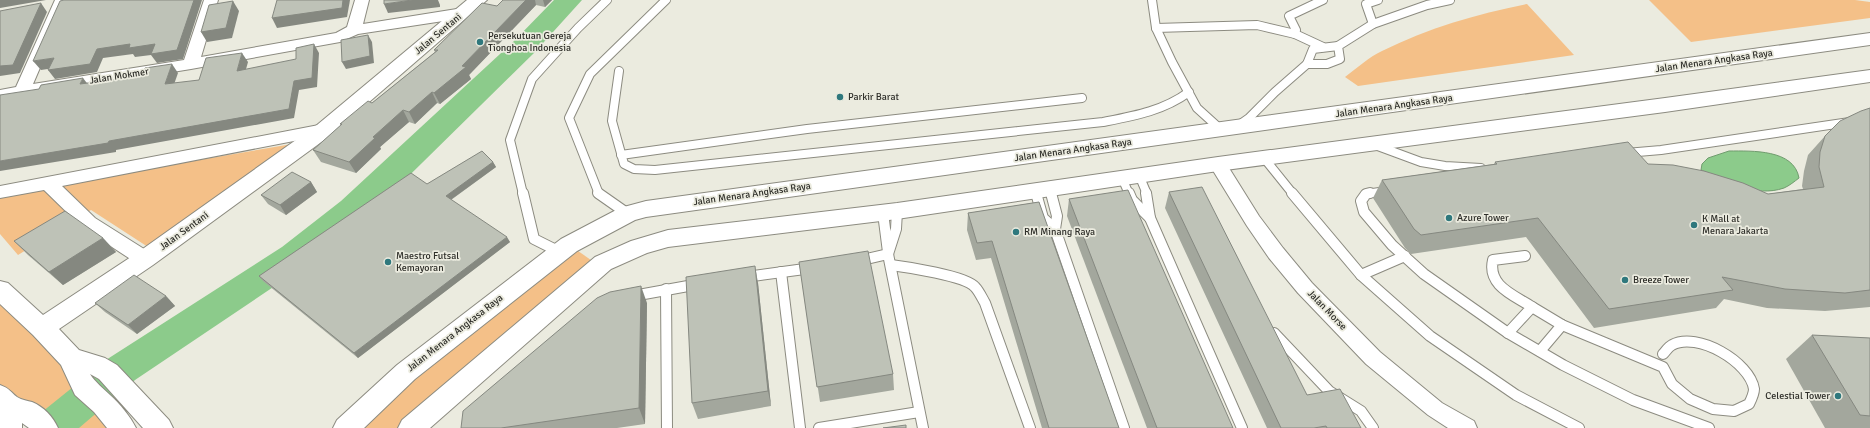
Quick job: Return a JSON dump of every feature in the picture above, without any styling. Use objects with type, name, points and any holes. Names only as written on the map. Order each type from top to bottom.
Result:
[{"type":"street","points":[[191,64],[211,0]]},
{"type":"street","points":[[354,30],[362,0]]},
{"type":"street","name":"Jalan Sentani","points":[[42,328],[145,259],[324,130],[478,0]]},
{"type":"street","points":[[22,91],[60,3]]},
{"type":"street","name":"Jalan Mokmer","points":[[0,95],[191,64],[340,37],[354,30],[463,13]]},
{"type":"street","name":"Jalan Menara Angkasa Raya","points":[[346,428],[406,372],[569,244],[637,211],[1870,39]]},
{"type":"street","points":[[414,427],[603,263],[660,239],[890,212],[1042,188],[1870,76]]},
{"type":"street","name":"Jalan Sentani","points":[[0,192],[324,130]]},
{"type":"street","points":[[1226,130],[1264,158]]},
{"type":"street","name":"Jalan Morse","points":[[1218,164],[1253,221],[1276,253],[1305,288],[1373,358],[1435,409],[1466,428]]},
{"type":"street","points":[[48,182],[89,223],[145,259]]},
{"type":"street","points":[[637,211],[660,239]]},
{"type":"street","points":[[584,237],[613,258]]},
{"type":"street","points":[[0,290],[42,328],[71,360],[84,387],[103,404],[123,428]]},
{"type":"street","points":[[71,360],[96,365],[108,372],[160,428]]},
{"type":"street","points":[[6,410],[25,411],[35,417],[44,427]]},
{"type":"lane","points":[[560,252],[534,239],[510,140],[532,79],[578,28],[607,0]]},
{"type":"lane","points":[[637,211],[599,194],[569,118],[590,74],[666,0]]},
{"type":"lane","points":[[1152,0],[1156,28],[1172,62],[1197,108],[1218,127],[1226,130],[1249,118],[1274,92],[1307,64],[1313,49],[1338,46],[1373,24],[1426,2],[1450,0]]},
{"type":"lane","points":[[1295,34],[1296,30],[1289,16],[1323,0]]},
{"type":"lane","points":[[1373,24],[1366,4],[1378,0]]},
{"type":"lane","points":[[1156,28],[1257,26],[1295,34],[1323,47]]},
{"type":"lane","points":[[1307,64],[1327,64],[1340,59],[1338,46]]},
{"type":"lane","points":[[619,71],[612,121],[624,164],[634,169],[655,170],[1095,123],[1156,111],[1180,100],[1189,92]]},
{"type":"lane","points":[[621,155],[815,128],[1082,98]]},
{"type":"lane","points":[[1617,154],[1661,150],[1870,119]]},
{"type":"lane","points":[[1371,144],[1421,162],[1491,171],[1467,178]]},
{"type":"lane","points":[[1264,158],[1361,275],[1430,336],[1516,395],[1579,428]]},
{"type":"lane","points":[[1131,176],[1132,200],[1150,218]]},
{"type":"lane","points":[[1131,176],[1148,198],[1150,218],[1242,428]]},
{"type":"lane","points":[[1042,188],[1043,218],[1055,229]]},
{"type":"lane","points":[[1042,188],[1057,216],[1055,229],[1124,428]]},
{"type":"lane","points":[[1397,189],[1366,194],[1361,201],[1364,212],[1392,244],[1424,274],[1508,333],[1540,351],[1633,400],[1709,428]]},
{"type":"lane","points":[[888,254],[896,229],[890,212]]},
{"type":"lane","points":[[890,212],[888,254],[923,428]]},
{"type":"lane","points":[[850,262],[888,254]]},
{"type":"lane","points":[[1361,275],[1405,256]]},
{"type":"lane","points":[[1525,256],[1493,260],[1491,270],[1496,283],[1562,325],[1663,367],[1672,384],[1690,399],[1713,409],[1734,411],[1749,404],[1754,391],[1748,374],[1733,358],[1712,347],[1691,342],[1673,344],[1663,354]]},
{"type":"lane","points":[[891,264],[945,275],[975,286],[986,303],[1030,428]]},
{"type":"lane","points":[[735,279],[820,266]]},
{"type":"lane","points":[[781,272],[800,428]]},
{"type":"lane","points":[[622,299],[666,289],[712,282]]},
{"type":"lane","points":[[666,289],[667,428]]},
{"type":"lane","points":[[1508,333],[1532,307]]},
{"type":"lane","points":[[1540,351],[1562,325]]},
{"type":"lane","points":[[1274,333],[1329,391],[1361,411],[1373,428]]},
{"type":"lane","points":[[819,428],[919,412]]},
{"type":"shaded area","points":[[1649,0],[1855,0],[1870,2],[1870,18],[1691,42]]},
{"type":"shaded area","points":[[1527,4],[1574,55],[1358,86],[1345,77],[1377,53],[1417,35],[1471,17]]},
{"type":"shaded area","points":[[292,144],[148,247],[91,210],[18,255],[0,234],[0,194]]},
{"type":"shaded area","points":[[1729,151],[1760,152],[1781,157],[1796,169],[1799,178],[1784,188],[1773,191],[1762,191],[1741,187],[1701,170],[1702,164],[1708,158]]},
{"type":"shaded area","points":[[571,246],[598,265],[410,428],[346,428]]},
{"type":"shaded area","points":[[0,290],[123,428],[46,428],[0,396]]},
{"type":"building","points":[[194,0],[177,50],[151,54],[155,44],[129,48],[130,44],[97,49],[90,64],[48,70],[54,58],[33,61],[60,1]]},
{"type":"building","points":[[277,0],[343,0],[342,8],[272,18]]},
{"type":"building","points":[[384,0],[412,0],[384,4]]},
{"type":"building","points":[[503,0],[526,0],[462,66],[466,67],[434,93],[432,92],[409,112],[403,110],[373,137],[375,138],[349,162],[313,150],[342,124],[340,124],[368,101],[372,103],[438,50],[434,50],[482,3],[497,6]]},
{"type":"building","points":[[233,1],[226,28],[201,32],[209,5]]},
{"type":"building","points":[[41,3],[13,65],[0,66],[0,11]]},
{"type":"building","points":[[368,35],[370,56],[342,62],[341,40]]},
{"type":"building","points":[[314,44],[312,78],[294,81],[289,109],[109,141],[108,143],[0,161],[0,95],[39,89],[41,85],[83,78],[80,84],[142,76],[145,68],[172,64],[165,84],[199,80],[206,58],[242,53],[237,71],[296,59],[296,48]]},
{"type":"building","name":"K Mall at Menara Jakarta","points":[[1870,108],[1870,290],[1845,293],[1785,289],[1722,277],[1733,290],[1609,309],[1538,218],[1421,235],[1414,229],[1382,180],[1497,164],[1495,162],[1628,142],[1648,164],[1673,165],[1704,171],[1743,183],[1768,194],[1824,187],[1819,167],[1820,152],[1825,136],[1840,121]]},
{"type":"building","name":"Maestro Futsal Kemayoran","points":[[482,151],[493,162],[446,196],[507,237],[354,353],[259,276],[411,173],[427,184]]},
{"type":"building","points":[[292,172],[311,182],[280,205],[261,195]]},
{"type":"building","points":[[1202,187],[1307,395],[1340,389],[1361,428],[1327,428],[1326,426],[1314,428],[1281,428],[1169,192]]},
{"type":"building","points":[[1128,190],[1233,428],[1157,428],[1069,199]]},
{"type":"building","points":[[1039,202],[1119,428],[1049,428],[992,241],[977,243],[968,213]]},
{"type":"building","points":[[65,211],[103,238],[49,272],[14,241]]},
{"type":"building","points":[[868,251],[893,374],[817,387],[799,262]]},
{"type":"building","points":[[755,266],[768,391],[692,403],[686,277]]},
{"type":"building","points":[[134,275],[166,296],[128,325],[95,303]]},
{"type":"building","points":[[641,286],[639,408],[501,428],[461,428],[463,411],[597,298],[610,292]]},
{"type":"building","points":[[1812,335],[1870,338],[1870,416],[1860,415]]},
{"type":"building","points":[[906,425],[906,428],[883,428]]},
{"type":"waterway","points":[[51,428],[122,369],[294,256],[353,210],[524,47],[569,0]]},
{"type":"place","name":"Persekutuan Gereja Tionghoa Indonesia","points":[[480,42]]},
{"type":"place","name":"Parkir Barat","points":[[840,97]]},
{"type":"place","name":"Azure Tower","points":[[1449,218]]},
{"type":"place","name":"K Mall at Menara Jakarta","points":[[1694,225]]},
{"type":"place","name":"RM Minang Raya","points":[[1016,232]]},
{"type":"place","name":"Maestro Futsal Kemayoran","points":[[388,262]]},
{"type":"place","name":"Breeze Tower","points":[[1625,280]]},
{"type":"place","name":"Celestial Tower","points":[[1838,396]]}]
